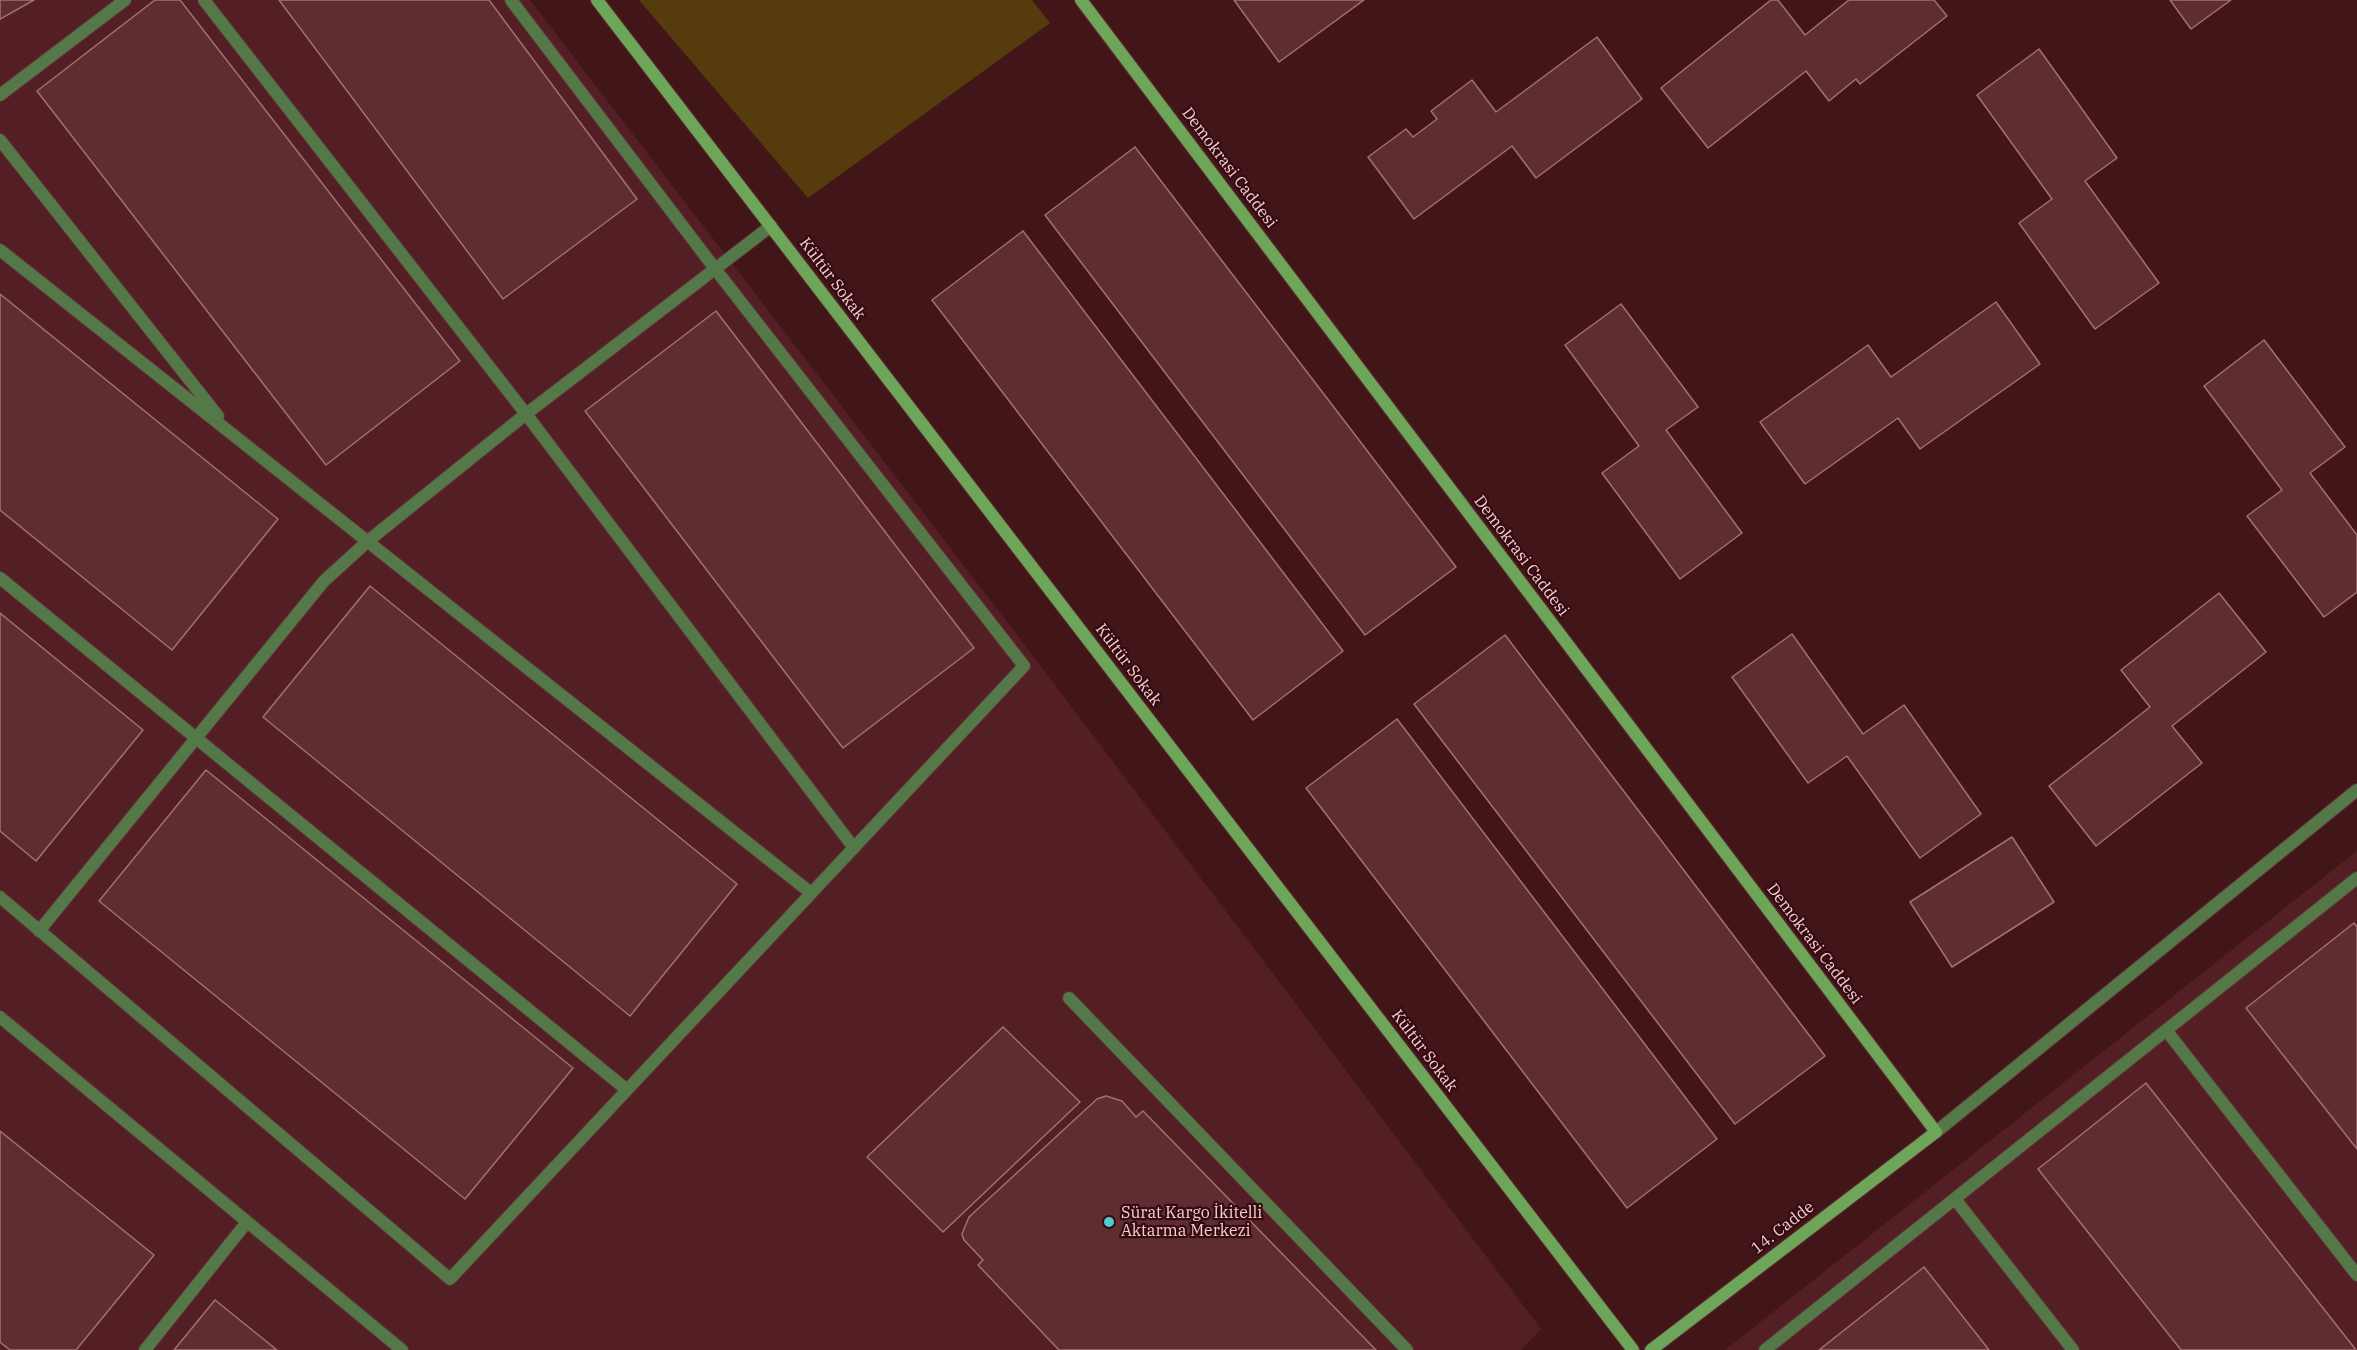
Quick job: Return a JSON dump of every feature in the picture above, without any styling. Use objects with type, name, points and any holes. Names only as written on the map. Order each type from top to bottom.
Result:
[{"type":"street","points":[[0,95],[125,0]]},
{"type":"street","points":[[204,0],[526,414],[854,848]]},
{"type":"street","points":[[0,897],[450,1279],[1024,666],[716,270],[511,0]]},
{"type":"street","name":"Kültür Sokak","points":[[597,0],[1633,1350]]},
{"type":"street","name":"Demokrasi Caddesi","points":[[1081,0],[1936,1132]]},
{"type":"street","points":[[0,140],[232,434]]},
{"type":"street","points":[[39,931],[324,581],[368,541],[526,414],[771,226]]},
{"type":"street","points":[[0,250],[811,893]]},
{"type":"street","points":[[0,578],[627,1090]]},
{"type":"street","points":[[1936,1132],[2357,790]]},
{"type":"street","points":[[1765,1350],[2357,878]]},
{"type":"street","points":[[1069,998],[1407,1350]]},
{"type":"street","points":[[0,1017],[402,1350]]},
{"type":"street","points":[[2166,1030],[2357,1275]]},
{"type":"street","name":"14. Cadde","points":[[1651,1350],[1936,1132]]},
{"type":"street","points":[[1955,1199],[2073,1350]]},
{"type":"street","points":[[145,1350],[247,1222]]},
{"type":"shaded area","points":[[0,0],[530,0],[1037,661],[1541,1329],[1521,1350],[0,1350]]},
{"type":"shaded area","points":[[639,0],[1032,0],[1050,23],[808,198]]},
{"type":"shaded area","points":[[2357,851],[2357,1350],[1725,1350]]},
{"type":"building","points":[[0,0],[34,0],[0,19]]},
{"type":"building","points":[[155,0],[180,0],[460,361],[326,465],[37,91]]},
{"type":"building","points":[[279,0],[489,0],[637,199],[503,299]]},
{"type":"building","points":[[1234,0],[1364,0],[1279,62]]},
{"type":"building","points":[[1771,0],[1778,0],[1805,35],[1849,0],[1934,0],[1947,16],[1860,84],[1856,79],[1829,101],[1806,71],[1708,148],[1661,88]]},
{"type":"building","points":[[2170,0],[2231,0],[2191,29]]},
{"type":"building","points":[[1597,37],[1642,99],[1536,178],[1512,146],[1414,219],[1368,157],[1406,129],[1413,137],[1437,119],[1431,111],[1472,80],[1496,112]]},
{"type":"building","points":[[2039,49],[2117,158],[2085,181],[2159,283],[2095,329],[2019,223],[2052,199],[1977,95]]},
{"type":"building","points":[[1135,147],[1456,567],[1365,635],[1045,215]]},
{"type":"building","points":[[1023,231],[1343,651],[1253,720],[932,300]]},
{"type":"building","points":[[0,294],[278,519],[172,650],[0,510]]},
{"type":"building","points":[[1996,302],[2040,364],[1920,449],[1898,418],[1805,484],[1760,422],[1868,345],[1891,377]]},
{"type":"building","points":[[1621,304],[1698,407],[1666,430],[1742,533],[1680,579],[1602,473],[1639,446],[1565,345]]},
{"type":"building","points":[[716,311],[974,648],[843,748],[585,411]]},
{"type":"building","points":[[2264,340],[2345,447],[2310,473],[2357,535],[2357,592],[2324,617],[2247,516],[2282,490],[2204,386]]},
{"type":"building","points":[[370,586],[737,884],[630,1016],[263,717]]},
{"type":"building","points":[[2219,593],[2266,652],[2172,726],[2202,763],[2096,846],[2049,786],[2150,707],[2121,670]]},
{"type":"building","points":[[0,613],[143,730],[36,861],[0,831]]},
{"type":"building","points":[[1792,634],[1863,734],[1904,705],[1981,814],[1920,858],[1847,756],[1808,783],[1732,677]]},
{"type":"building","points":[[1505,635],[1825,1056],[1735,1124],[1414,704]]},
{"type":"building","points":[[1397,719],[1717,1139],[1627,1208],[1306,788]]},
{"type":"building","points":[[206,770],[573,1068],[465,1199],[99,901]]},
{"type":"building","points":[[2012,837],[2054,902],[1952,967],[1910,902]]},
{"type":"building","points":[[2354,923],[2357,927],[2357,1149],[2246,1008]]},
{"type":"building","points":[[1003,1027],[1080,1102],[943,1232],[867,1157]]},
{"type":"building","points":[[2146,1083],[2356,1350],[2181,1350],[2038,1169]]},
{"type":"building","name":"Sürat Kargo İkitelli Aktarma Merkezi","points":[[1106,1096],[1122,1101],[1136,1117],[1143,1111],[1376,1350],[1059,1350],[978,1265],[983,1260],[964,1240],[962,1234],[969,1217],[1097,1099]]},
{"type":"building","points":[[0,1131],[154,1255],[76,1350],[10,1350],[0,1342]]},
{"type":"building","points":[[1924,1267],[1989,1350],[1819,1350]]},
{"type":"building","points":[[215,1300],[277,1350],[174,1350]]},
{"type":"place","name":"Sürat Kargo İkitelli Aktarma Merkezi","points":[[1109,1222]]}]
